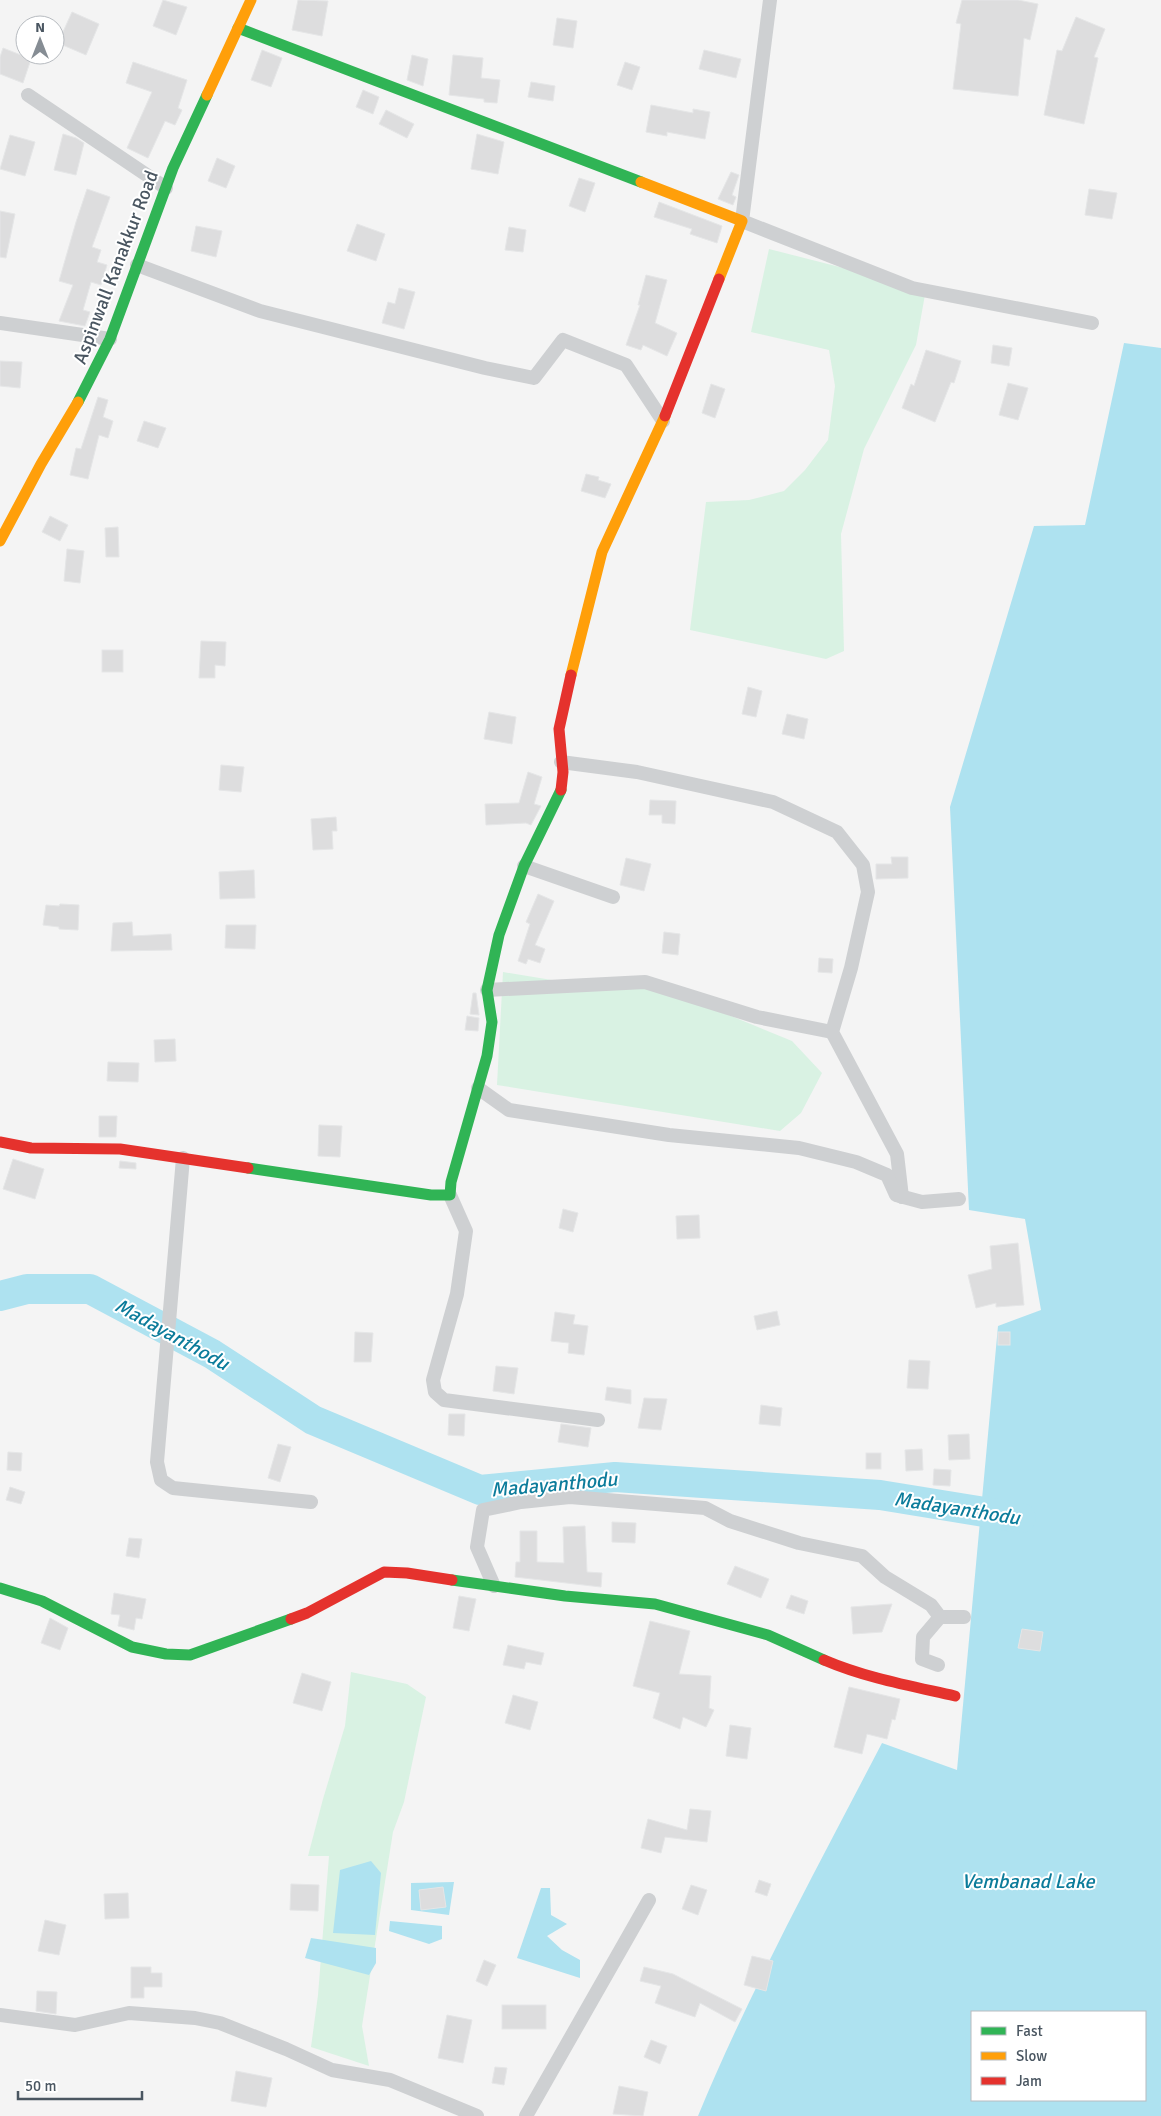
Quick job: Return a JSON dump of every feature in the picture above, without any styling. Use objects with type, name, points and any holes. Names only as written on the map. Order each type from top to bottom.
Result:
[{"type":"street","name":"Aspinwall Kanakkur Road","points":[[0,541],[110,340],[166,188],[251,0]]},
{"type":"street","points":[[598,1420],[444,1400],[435,1392],[433,1380],[457,1294],[466,1231],[450,1195],[451,1182],[488,1056],[492,1022],[487,990],[499,935],[524,866],[561,792],[562,762],[559,729],[584,619],[602,552],[663,421],[742,221],[770,0]]},
{"type":"street","points":[[238,28],[912,288],[1092,323]]},
{"type":"street","points":[[28,94],[166,188]]},
{"type":"street","points":[[137,265],[260,311],[485,368],[534,378],[562,340],[626,365],[663,421]]},
{"type":"street","points":[[0,322],[110,340]]},
{"type":"street","points":[[562,762],[637,772],[773,802],[837,832],[862,865],[868,892],[851,968],[832,1032],[897,1154],[902,1197]]},
{"type":"street","points":[[524,866],[613,897]]},
{"type":"street","points":[[487,990],[645,982],[757,1017],[832,1032]]},
{"type":"street","points":[[478,1088],[509,1110],[668,1135],[799,1148],[846,1160],[887,1175],[896,1195],[902,1197],[922,1202],[959,1199]]},
{"type":"street","points":[[0,1142],[31,1148],[120,1149],[431,1195],[450,1195]]},
{"type":"street","points":[[183,1158],[157,1462],[161,1480],[173,1488],[311,1502]]},
{"type":"street","points":[[494,1586],[478,1547],[483,1510],[521,1502],[570,1497],[705,1508],[730,1520],[799,1543],[862,1556],[885,1577],[931,1605],[940,1617]]},
{"type":"street","points":[[0,1588],[42,1601],[132,1647],[166,1654],[190,1655],[307,1613],[384,1572],[407,1573],[565,1596],[655,1604],[768,1635],[846,1669],[886,1681],[955,1696]]},
{"type":"street","points":[[938,1665],[922,1659],[923,1637],[940,1617],[964,1617]]},
{"type":"street","points":[[526,2116],[649,1900]]},
{"type":"street","points":[[0,2014],[75,2025],[129,2013],[195,2018],[220,2023],[286,2049],[332,2070],[390,2080],[477,2116]]},
{"type":"green space","points":[[769,249],[926,289],[916,345],[864,449],[841,534],[844,651],[826,659],[690,630],[706,502],[749,500],[784,491],[805,470],[828,440],[835,386],[829,350],[751,332]]},
{"type":"green space","points":[[503,972],[588,986],[668,990],[792,1041],[822,1073],[801,1113],[780,1131],[497,1085]]},
{"type":"green space","points":[[351,1672],[407,1684],[426,1697],[404,1802],[393,1832],[362,2026],[369,2066],[311,2047],[318,1995],[329,1856],[308,1856],[345,1726]]},
{"type":"water","name":"Vembanad Lake","points":[[1124,343],[1161,348],[1161,2116],[698,2116],[718,2068],[763,1974],[882,1743],[957,1770],[998,1326],[1041,1310],[1025,1219],[969,1210],[950,807],[1034,526],[1085,525]]},
{"type":"water","points":[[371,1861],[381,1873],[375,1935],[333,1933],[340,1870]]},
{"type":"water","points":[[454,1882],[449,1915],[411,1910],[411,1883]]},
{"type":"water","points":[[541,1888],[550,1888],[551,1915],[567,1924],[547,1936],[562,1950],[580,1960],[580,1978],[517,1958]]},
{"type":"water","points":[[390,1921],[442,1926],[442,1939],[429,1944],[389,1931]]},
{"type":"water","points":[[311,1938],[376,1948],[376,1963],[369,1975],[305,1958]]},
{"type":"building","points":[[163,0],[187,7],[176,35],[153,26]]},
{"type":"building","points":[[298,0],[328,1],[322,36],[292,30]]},
{"type":"building","points":[[962,0],[1018,0],[1038,4],[1030,40],[1024,38],[1018,96],[953,89],[961,24],[956,23]]},
{"type":"building","points":[[72,12],[99,24],[86,55],[65,46],[65,28]]},
{"type":"building","points":[[1076,17],[1105,29],[1094,57],[1098,58],[1084,124],[1044,115],[1057,50],[1062,51]]},
{"type":"building","points":[[557,18],[577,21],[573,48],[553,45]]},
{"type":"building","points":[[3,48],[15,53],[15,65],[29,65],[23,83],[0,74],[0,57]]},
{"type":"building","points":[[262,50],[282,58],[271,87],[251,80]]},
{"type":"building","points":[[704,50],[741,59],[736,78],[699,69]]},
{"type":"building","points":[[412,55],[428,59],[423,86],[407,80]]},
{"type":"building","points":[[453,55],[483,58],[481,78],[500,80],[497,103],[484,102],[484,99],[449,95]]},
{"type":"building","points":[[133,62],[187,80],[178,108],[182,110],[175,125],[165,121],[148,158],[127,148],[152,92],[126,83]]},
{"type":"building","points":[[625,62],[640,67],[632,90],[617,85]]},
{"type":"building","points":[[531,82],[555,86],[553,101],[528,97]]},
{"type":"building","points":[[363,90],[379,97],[373,114],[356,107]]},
{"type":"building","points":[[651,105],[693,113],[693,109],[710,112],[705,139],[667,132],[667,136],[646,132]]},
{"type":"building","points":[[386,110],[414,124],[407,138],[379,124]]},
{"type":"building","points":[[63,134],[84,143],[76,175],[54,170]]},
{"type":"building","points":[[477,134],[504,142],[498,174],[471,169]]},
{"type":"building","points":[[10,135],[35,142],[25,176],[0,169]]},
{"type":"building","points":[[217,158],[235,166],[226,188],[208,181]]},
{"type":"building","points":[[731,172],[739,175],[732,195],[736,197],[733,205],[718,199]]},
{"type":"building","points":[[579,178],[595,183],[585,212],[569,206]]},
{"type":"building","points":[[87,189],[110,197],[92,247],[101,250],[97,262],[107,265],[101,285],[91,282],[83,310],[90,312],[85,326],[59,321],[73,285],[59,281]]},
{"type":"building","points":[[1089,189],[1117,193],[1112,219],[1085,215]]},
{"type":"building","points":[[659,202],[722,226],[717,243],[690,234],[692,229],[654,217]]},
{"type":"building","points":[[0,211],[15,214],[6,258],[0,257]]},
{"type":"building","points":[[357,224],[385,234],[376,261],[347,251]]},
{"type":"building","points":[[196,226],[222,231],[216,257],[191,251]]},
{"type":"building","points":[[509,227],[526,230],[523,252],[505,250]]},
{"type":"building","points":[[646,275],[667,280],[655,323],[677,333],[667,356],[643,345],[641,350],[626,345],[640,305],[638,305]]},
{"type":"building","points":[[399,288],[415,292],[404,329],[382,323],[388,302],[395,304]]},
{"type":"building","points":[[993,345],[1012,348],[1009,366],[991,363]]},
{"type":"building","points":[[926,350],[961,361],[954,383],[951,382],[935,422],[902,408],[911,384],[914,386]]},
{"type":"building","points":[[0,361],[22,362],[20,388],[0,386]]},
{"type":"building","points":[[1008,383],[1028,388],[1018,420],[999,415]]},
{"type":"building","points":[[711,384],[725,389],[715,418],[702,413]]},
{"type":"building","points":[[98,397],[108,400],[103,417],[113,421],[108,438],[99,435],[88,479],[70,475],[76,448],[81,449]]},
{"type":"building","points":[[144,421],[166,428],[158,448],[137,441]]},
{"type":"building","points":[[586,474],[599,477],[598,480],[611,484],[605,498],[581,491]]},
{"type":"building","points":[[50,516],[68,525],[60,541],[42,532]]},
{"type":"building","points":[[118,527],[119,557],[106,557],[105,528]]},
{"type":"building","points":[[67,549],[84,551],[80,583],[64,581]]},
{"type":"building","points":[[201,641],[226,642],[225,666],[215,665],[215,678],[199,678]]},
{"type":"building","points":[[102,650],[123,650],[123,672],[102,672]]},
{"type":"building","points":[[748,687],[762,691],[756,717],[742,714]]},
{"type":"building","points":[[489,712],[516,717],[512,744],[484,739]]},
{"type":"building","points":[[787,714],[808,719],[804,739],[782,734]]},
{"type":"building","points":[[221,765],[244,767],[241,792],[219,790]]},
{"type":"building","points":[[528,772],[542,777],[534,804],[541,806],[531,825],[526,823],[486,825],[485,804],[519,803]]},
{"type":"building","points":[[650,800],[676,801],[675,824],[662,823],[662,815],[649,815]]},
{"type":"building","points":[[336,817],[337,831],[332,831],[333,849],[313,850],[311,819]]},
{"type":"building","points":[[891,857],[908,857],[908,878],[876,879],[876,864],[892,864]]},
{"type":"building","points":[[626,858],[651,864],[644,891],[620,885]]},
{"type":"building","points":[[254,870],[255,898],[220,899],[219,872]]},
{"type":"building","points":[[538,894],[554,901],[535,945],[545,949],[540,963],[528,959],[526,964],[518,961],[530,924],[526,922]]},
{"type":"building","points":[[60,904],[79,905],[78,930],[59,929],[59,927],[43,925],[46,905],[59,906]]},
{"type":"building","points":[[132,922],[133,936],[171,934],[172,950],[111,951],[113,923]]},
{"type":"building","points":[[226,925],[256,925],[255,949],[225,948]]},
{"type":"building","points":[[664,932],[680,934],[678,955],[662,953]]},
{"type":"building","points":[[819,958],[833,959],[832,973],[818,972]]},
{"type":"building","points":[[473,993],[476,993],[479,1015],[470,1014]]},
{"type":"building","points":[[467,1016],[479,1018],[478,1031],[465,1030]]},
{"type":"building","points":[[175,1039],[176,1061],[155,1062],[154,1040]]},
{"type":"building","points":[[108,1062],[139,1063],[138,1082],[107,1081]]},
{"type":"building","points":[[99,1116],[117,1116],[116,1137],[99,1137]]},
{"type":"building","points":[[319,1125],[342,1126],[340,1157],[318,1156]]},
{"type":"building","points":[[13,1159],[44,1169],[35,1199],[3,1189]]},
{"type":"building","points":[[120,1161],[136,1163],[136,1169],[119,1168]]},
{"type":"building","points":[[563,1209],[578,1213],[573,1232],[559,1228]]},
{"type":"building","points":[[699,1215],[700,1238],[677,1239],[676,1216]]},
{"type":"building","points":[[1018,1243],[1024,1305],[996,1307],[996,1303],[976,1308],[968,1275],[992,1269],[990,1246]]},
{"type":"building","points":[[777,1311],[780,1325],[757,1330],[754,1316]]},
{"type":"building","points":[[555,1312],[575,1315],[573,1324],[588,1326],[584,1355],[568,1353],[569,1343],[551,1341]]},
{"type":"building","points":[[355,1332],[373,1333],[371,1362],[354,1362]]},
{"type":"building","points":[[998,1332],[1010,1332],[1010,1345],[998,1345]]},
{"type":"building","points":[[909,1360],[930,1361],[928,1389],[907,1388]]},
{"type":"building","points":[[496,1366],[518,1368],[514,1394],[493,1391]]},
{"type":"building","points":[[607,1387],[631,1390],[631,1404],[605,1400]]},
{"type":"building","points":[[644,1398],[667,1399],[661,1430],[638,1428]]},
{"type":"building","points":[[761,1405],[782,1408],[780,1426],[759,1424]]},
{"type":"building","points":[[449,1414],[465,1414],[464,1436],[448,1435]]},
{"type":"building","points":[[561,1424],[591,1428],[588,1447],[558,1442]]},
{"type":"building","points":[[969,1434],[970,1459],[949,1460],[948,1435]]},
{"type":"building","points":[[278,1444],[291,1447],[280,1482],[268,1478]]},
{"type":"building","points":[[922,1449],[923,1470],[906,1471],[905,1450]]},
{"type":"building","points":[[8,1452],[22,1453],[21,1471],[7,1470]]},
{"type":"building","points":[[866,1453],[881,1453],[881,1469],[866,1469]]},
{"type":"building","points":[[934,1469],[951,1470],[950,1486],[933,1485]]},
{"type":"building","points":[[10,1487],[25,1492],[21,1504],[6,1500]]},
{"type":"building","points":[[612,1522],[636,1523],[635,1543],[612,1542]]},
{"type":"building","points":[[585,1526],[587,1572],[602,1573],[601,1587],[515,1577],[516,1562],[520,1562],[520,1531],[537,1531],[537,1562],[564,1563],[563,1527]]},
{"type":"building","points":[[129,1538],[142,1539],[139,1558],[126,1556]]},
{"type":"building","points":[[735,1566],[769,1579],[761,1598],[727,1584]]},
{"type":"building","points":[[114,1593],[146,1599],[142,1619],[136,1618],[134,1630],[118,1626],[120,1615],[111,1614]]},
{"type":"building","points":[[791,1595],[808,1601],[804,1614],[786,1608]]},
{"type":"building","points":[[459,1596],[476,1599],[469,1631],[453,1628]]},
{"type":"building","points":[[892,1604],[882,1632],[853,1634],[851,1607]]},
{"type":"building","points":[[50,1618],[68,1628],[60,1650],[41,1643]]},
{"type":"building","points":[[650,1621],[690,1631],[679,1674],[711,1676],[709,1708],[714,1710],[706,1727],[683,1717],[680,1729],[653,1718],[660,1693],[633,1686]]},
{"type":"building","points":[[1022,1629],[1043,1632],[1040,1651],[1018,1648]]},
{"type":"building","points":[[508,1645],[544,1653],[541,1665],[526,1662],[524,1669],[503,1665]]},
{"type":"building","points":[[302,1673],[331,1682],[322,1711],[293,1703]]},
{"type":"building","points":[[849,1687],[900,1699],[895,1720],[892,1719],[887,1739],[867,1734],[862,1754],[834,1747]]},
{"type":"building","points":[[513,1695],[538,1702],[530,1730],[505,1723]]},
{"type":"building","points":[[730,1725],[751,1728],[747,1759],[726,1756]]},
{"type":"building","points":[[690,1809],[711,1811],[707,1842],[665,1837],[661,1853],[641,1848],[648,1819],[687,1830]]},
{"type":"building","points":[[759,1880],[771,1884],[767,1896],[755,1892]]},
{"type":"building","points":[[291,1884],[319,1885],[318,1911],[290,1910]]},
{"type":"building","points":[[691,1885],[707,1890],[698,1915],[682,1909]]},
{"type":"building","points":[[443,1887],[446,1907],[421,1910],[419,1890]]},
{"type":"building","points":[[128,1893],[129,1918],[105,1919],[104,1894]]},
{"type":"building","points":[[45,1920],[66,1925],[59,1955],[38,1951]]},
{"type":"building","points":[[752,1956],[773,1961],[766,1991],[744,1985]]},
{"type":"building","points":[[484,1960],[496,1965],[487,1986],[476,1981]]},
{"type":"building","points":[[131,1967],[151,1967],[151,1973],[162,1973],[162,1987],[144,1987],[144,1998],[131,1998]]},
{"type":"building","points":[[644,1967],[673,1974],[742,2009],[735,2022],[700,2003],[695,2017],[655,2003],[661,1986],[640,1981]]},
{"type":"building","points":[[37,1991],[57,1992],[56,2014],[36,2011]]},
{"type":"building","points":[[502,2005],[546,2005],[546,2029],[502,2029]]},
{"type":"building","points":[[447,2015],[472,2020],[463,2063],[438,2058]]},
{"type":"building","points":[[651,2040],[667,2046],[660,2064],[644,2057]]},
{"type":"building","points":[[495,2067],[507,2068],[504,2085],[492,2083]]},
{"type":"building","points":[[236,2071],[272,2078],[266,2107],[231,2101]]},
{"type":"building","points":[[619,2086],[648,2092],[643,2116],[613,2114]]},
{"type":"waterway","name":"Madayanthodu","points":[[0,1296],[27,1289],[90,1289],[212,1354],[313,1420],[480,1490],[615,1477],[880,1495],[1021,1518]]},
{"type":"traffic: fast","points":[[238,28],[641,182]]},
{"type":"traffic: fast","points":[[78,402],[110,339],[173,168],[207,95]]},
{"type":"traffic: fast","points":[[248,1168],[431,1195],[450,1195],[451,1182],[487,1056],[492,1022],[487,990],[499,935],[524,866],[561,790]]},
{"type":"traffic: fast","points":[[452,1580],[565,1596],[655,1604],[768,1635],[824,1660]]},
{"type":"traffic: fast","points":[[0,1588],[42,1601],[132,1647],[166,1654],[190,1655],[291,1619]]},
{"type":"traffic: slow","points":[[207,95],[251,0]]},
{"type":"traffic: slow","points":[[641,182],[742,221],[719,279]]},
{"type":"traffic: slow","points":[[0,541],[41,464],[78,402]]},
{"type":"traffic: slow","points":[[571,675],[602,552],[665,416]]},
{"type":"traffic: jam","points":[[665,416],[719,279]]},
{"type":"traffic: jam","points":[[561,790],[563,772],[559,729],[571,675]]},
{"type":"traffic: jam","points":[[0,1142],[31,1148],[120,1149],[248,1168]]},
{"type":"traffic: jam","points":[[291,1619],[307,1613],[384,1572],[407,1573],[452,1580]]},
{"type":"traffic: jam","points":[[824,1660],[872,1677],[955,1696]]}]
